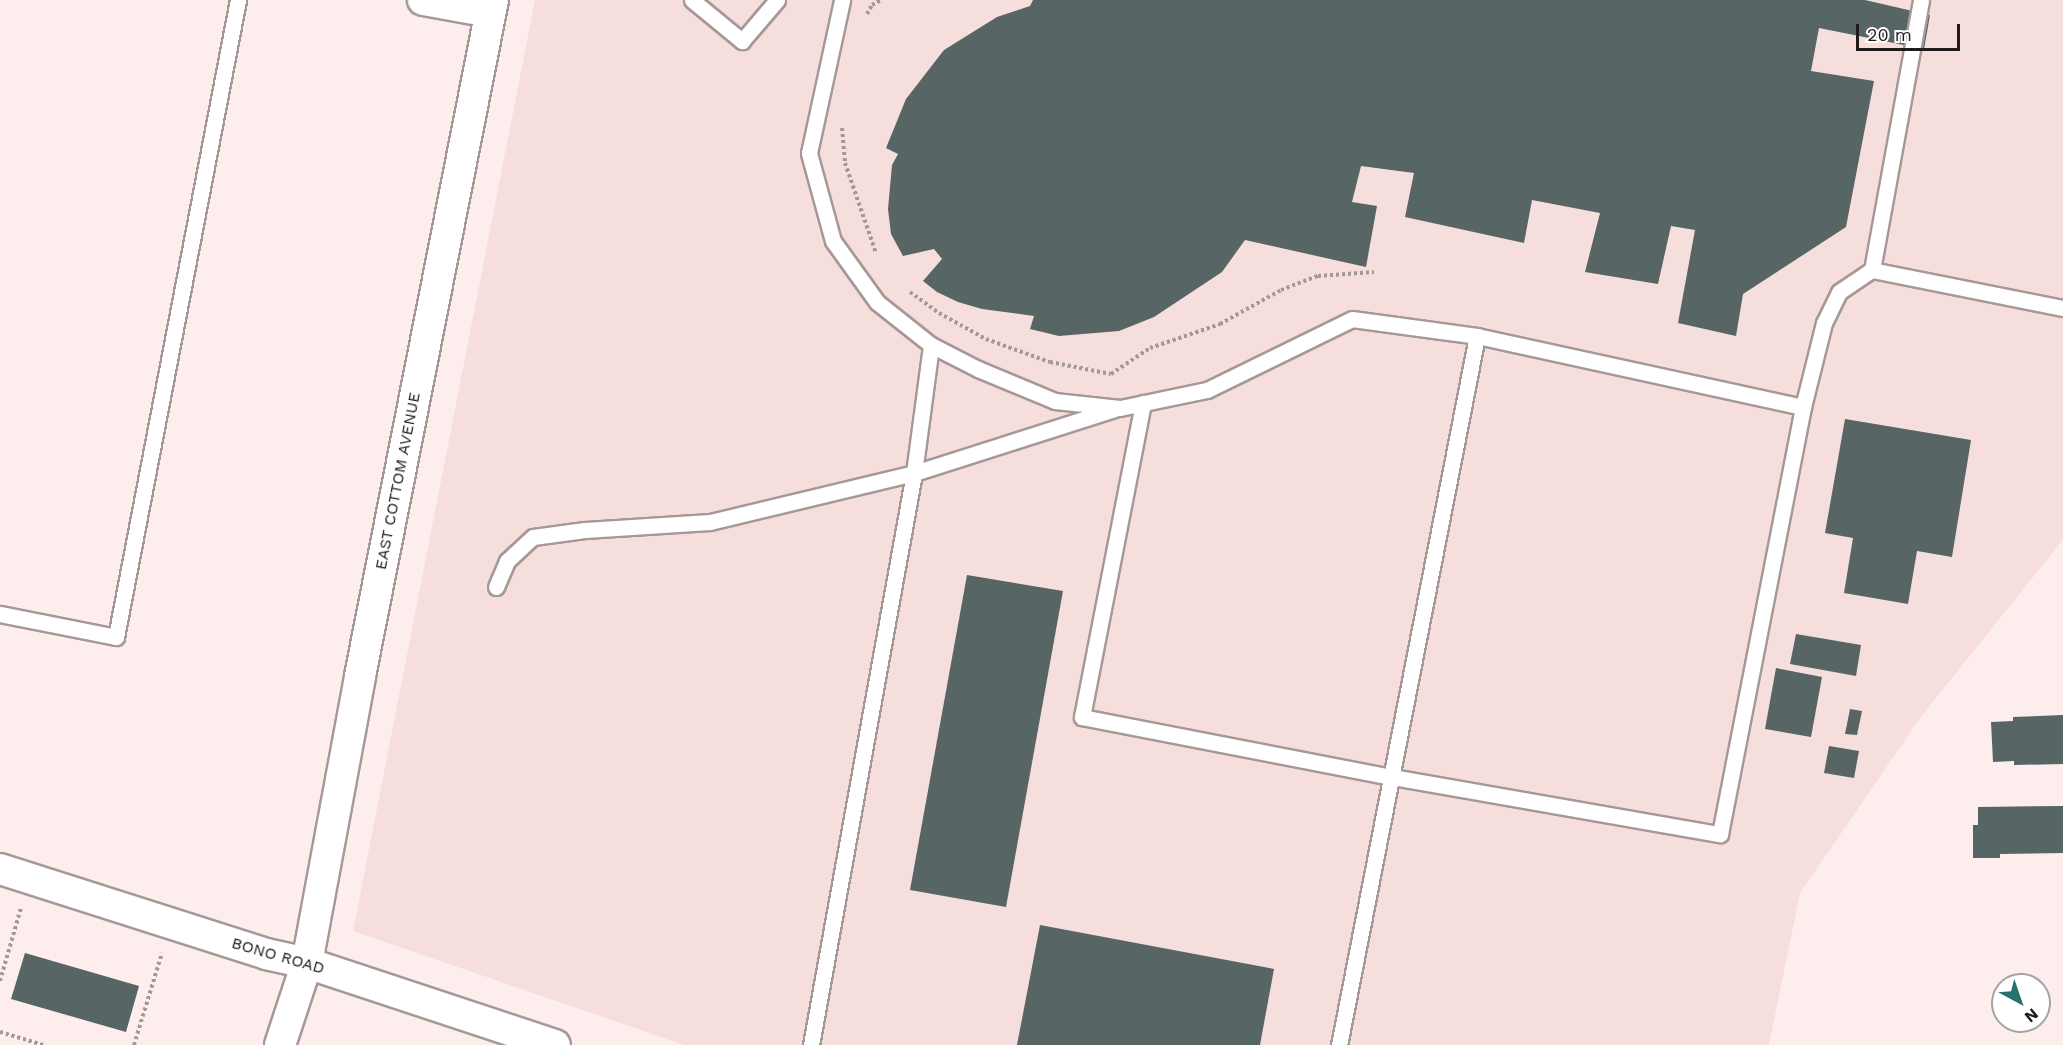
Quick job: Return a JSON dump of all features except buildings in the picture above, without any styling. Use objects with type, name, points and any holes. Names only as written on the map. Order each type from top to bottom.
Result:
[{"type":"street","points":[[423,0],[491,6]]},
{"type":"street","name":"EAST COTTOM AVENUE","points":[[280,1045],[307,963],[360,676],[491,6]]},
{"type":"street","name":"BONO ROAD","points":[[0,869],[266,954],[307,963],[555,1045]]},
{"type":"lane","points":[[0,614],[116,637],[237,0]]},
{"type":"lane","points":[[692,0],[742,41],[777,0]]},
{"type":"lane","points":[[842,0],[809,153],[833,242],[876,302],[931,345],[978,369],[1055,401],[1120,408]]},
{"type":"lane","points":[[1872,270],[1921,0]]},
{"type":"lane","points":[[1143,403],[1082,717],[1392,777],[1720,834],[1803,408],[1824,323],[1839,292],[1872,270],[2063,308]]},
{"type":"lane","points":[[496,587],[507,561],[533,537],[585,530],[710,522],[914,473],[1120,408],[1207,390],[1352,319],[1477,336],[1803,408]]},
{"type":"lane","points":[[1340,1045],[1477,336]]},
{"type":"lane","points":[[811,1045],[914,473],[931,345]]},
{"type":"path","points":[[863,21],[872,5],[881,0]]},
{"type":"path","points":[[842,123],[845,163],[874,251],[880,259]]},
{"type":"path","points":[[904,288],[939,313],[986,339],[1050,362],[1111,374],[1150,348],[1221,324],[1281,290],[1318,276],[1374,272]]},
{"type":"path","points":[[0,981],[22,904]]},
{"type":"path","points":[[134,1045],[164,946]]},
{"type":"path","points":[[0,1032],[44,1045]]},
{"type":"shaded area","points":[[535,0],[2063,0],[2063,540],[1923,714],[1800,893],[1769,1045],[684,1045],[353,931]]}]
